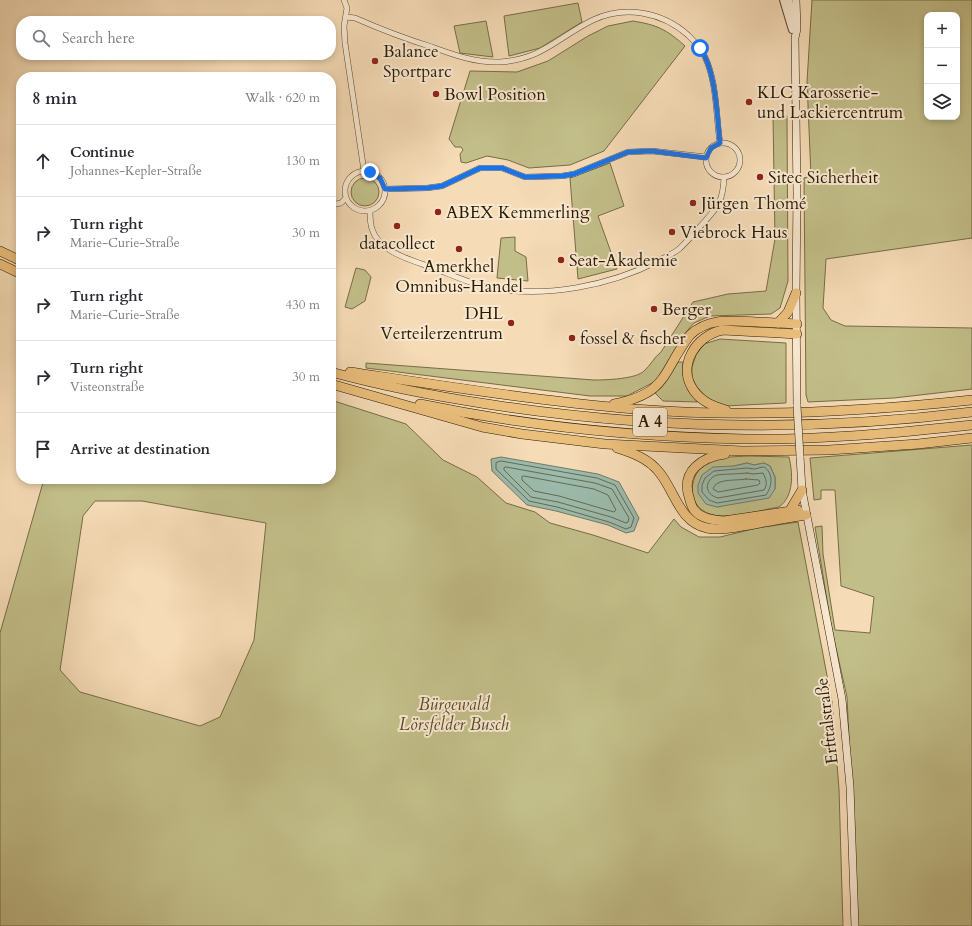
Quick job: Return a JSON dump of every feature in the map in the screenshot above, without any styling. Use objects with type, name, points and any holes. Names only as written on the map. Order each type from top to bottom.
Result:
[{"type":"highway","points":[[0,251],[16,259]]},
{"type":"highway","points":[[0,264],[16,272]]},
{"type":"highway","points":[[778,323],[788,312],[796,293]]},
{"type":"highway","points":[[605,405],[634,399],[642,396],[654,388],[666,375],[690,335],[695,330],[706,324],[730,320],[778,323],[797,329]]},
{"type":"highway","points":[[741,413],[708,404],[693,390],[687,369],[690,356],[696,346],[706,336],[717,331],[797,329]]},
{"type":"highway","points":[[336,372],[634,409],[741,413],[876,409],[972,400]]},
{"type":"highway","name":"A 4","points":[[336,372],[361,380],[443,397],[543,413],[658,423],[722,425],[839,423],[906,420],[972,412]]},
{"type":"highway","name":"A 4","points":[[336,385],[444,409],[533,423],[657,436],[746,439],[804,438],[876,434],[972,425]]},
{"type":"highway","points":[[358,391],[482,427],[522,434],[605,444],[742,451],[829,450],[918,444],[972,438]]},
{"type":"highway","points":[[605,444],[630,452],[648,462],[659,472],[685,515],[701,526],[722,529],[806,512]]},
{"type":"highway","points":[[742,451],[716,455],[696,466],[691,472],[687,490],[690,502],[695,511],[712,520],[724,521],[789,512],[806,512]]},
{"type":"highway","points":[[789,512],[802,490]]},
{"type":"main road","points":[[789,0],[792,30],[795,38]]},
{"type":"main road","points":[[795,38],[797,0]]},
{"type":"main road","name":"Erfttalstraße","points":[[795,38],[798,193],[796,293],[797,406],[802,490],[842,699],[850,786],[855,926]]},
{"type":"street","points":[[344,0],[347,8],[344,26],[345,43],[364,171]]},
{"type":"street","points":[[783,0],[792,30]]},
{"type":"street","points":[[346,17],[355,18],[465,59],[483,62],[500,62],[526,58],[543,51],[592,21],[605,15],[627,12],[642,12],[656,16],[681,29],[693,40],[705,55],[712,76],[720,143]]},
{"type":"street","points":[[720,143],[726,143],[736,148],[740,158],[738,169],[734,173],[724,177],[714,175],[706,163],[706,158],[711,148],[720,143]]},
{"type":"street","points":[[385,189],[427,188],[442,186],[480,168],[502,168],[525,177],[562,176],[574,174],[628,152],[652,151],[706,158]]},
{"type":"street","points":[[364,171],[376,174],[380,178],[385,189],[383,200],[375,209],[370,211],[358,210],[353,207],[346,198],[346,186],[348,180],[364,171]]},
{"type":"street","points":[[370,211],[372,229],[378,239],[385,247],[402,256],[490,288],[517,291],[544,291],[577,287],[607,281],[645,268],[671,254],[680,248],[718,206],[724,193],[724,177]]},
{"type":"street","points":[[336,204],[341,203],[346,198]]},
{"type":"green space","points":[[812,0],[972,0],[972,238],[826,259],[823,308],[831,320],[845,326],[972,328],[972,389],[894,398],[808,402],[806,395],[804,178],[811,176],[807,82]]},
{"type":"green space","points":[[578,3],[582,22],[540,48],[509,56],[504,16]]},
{"type":"green space","points":[[486,21],[493,57],[460,53],[454,26]]},
{"type":"green space","points":[[633,21],[655,26],[672,35],[685,46],[604,151],[570,165],[529,168],[508,160],[487,156],[466,163],[461,162],[460,154],[463,150],[461,147],[455,147],[449,139],[470,71],[517,72],[548,61],[588,36],[608,26]]},
{"type":"green space","points":[[787,116],[788,281],[780,308],[771,314],[710,316],[694,323],[683,336],[656,381],[627,396],[590,396],[366,368],[366,363],[594,380],[606,380],[640,374],[661,352],[693,302],[728,294],[766,291],[775,239],[773,117]]},
{"type":"green space","points":[[610,163],[624,206],[598,216],[617,269],[578,279],[570,178]]},
{"type":"green space","points":[[365,178],[375,182],[379,192],[375,202],[365,206],[355,202],[351,192],[355,182]]},
{"type":"green space","points":[[515,237],[515,251],[526,257],[528,281],[497,278],[501,238]]},
{"type":"green space","points":[[356,268],[365,270],[371,277],[365,301],[352,309],[345,307]]},
{"type":"green space","points":[[720,339],[786,343],[786,403],[724,406],[708,399],[697,387],[692,378],[692,367],[696,355],[704,344]]},
{"type":"green space","points":[[678,362],[683,362],[684,379],[697,402],[663,401],[655,393],[669,377]]},
{"type":"green space","name":"Bürgewald Lörsfelder Busch","points":[[336,402],[406,424],[443,460],[477,477],[506,503],[535,512],[550,523],[648,553],[674,519],[681,527],[699,537],[720,537],[757,528],[798,522],[832,702],[839,789],[843,926],[0,926],[0,633],[43,484],[336,484]],"holes":[[[95,501],[142,501],[266,523],[254,640],[220,717],[200,726],[80,692],[60,670],[83,516]]]},
{"type":"green space","points":[[972,445],[972,926],[858,926],[847,697],[832,630],[815,527],[822,526],[823,554],[835,630],[870,633],[874,597],[841,586],[835,490],[821,490],[821,499],[814,500],[810,458]]},
{"type":"green space","points":[[748,456],[789,457],[792,477],[790,491],[784,502],[779,507],[725,516],[717,516],[702,510],[696,504],[692,489],[693,481],[702,467],[713,460]],"holes":[[[747,463],[754,465],[764,463],[770,466],[775,477],[775,489],[734,503],[717,507],[734,466]]]},
{"type":"water","points":[[501,457],[598,474],[619,482],[639,518],[634,531],[626,533],[608,525],[527,505],[492,471],[491,459]]},
{"type":"water","points":[[747,463],[754,465],[764,463],[770,466],[775,477],[775,489],[769,498],[717,507],[706,504],[698,493],[698,485],[702,475],[713,467],[734,466]]},
{"type":"place","name":"Balance Sportparc","points":[[375,61]]},
{"type":"place","name":"Bowl Position","points":[[436,94]]},
{"type":"place","name":"KLC Karosserie- und Lackiercentrum","points":[[749,102]]},
{"type":"place","name":"Sitec Sicherheit","points":[[760,177]]},
{"type":"place","name":"Jürgen Thomé","points":[[693,203]]},
{"type":"place","name":"ABEX Kemmerling","points":[[438,212]]},
{"type":"place","name":"datacollect","points":[[397,226]]},
{"type":"place","name":"Viebrock Haus","points":[[672,232]]},
{"type":"place","name":"Amerkhel Omnibus-Handel","points":[[459,249]]},
{"type":"place","name":"Seat-Akademie","points":[[561,260]]},
{"type":"place","name":"Berger","points":[[654,309]]},
{"type":"place","name":"DHL Verteilerzentrum","points":[[511,323]]},
{"type":"place","name":"fossel & fischer","points":[[572,338]]},
{"type":"route","points":[[370,172],[376,174],[380,178],[385,189],[427,188],[442,186],[480,168],[502,168],[525,177],[562,176],[574,174],[628,152],[652,151],[706,158],[711,148],[720,143],[712,76],[705,55],[700,48]]}]
